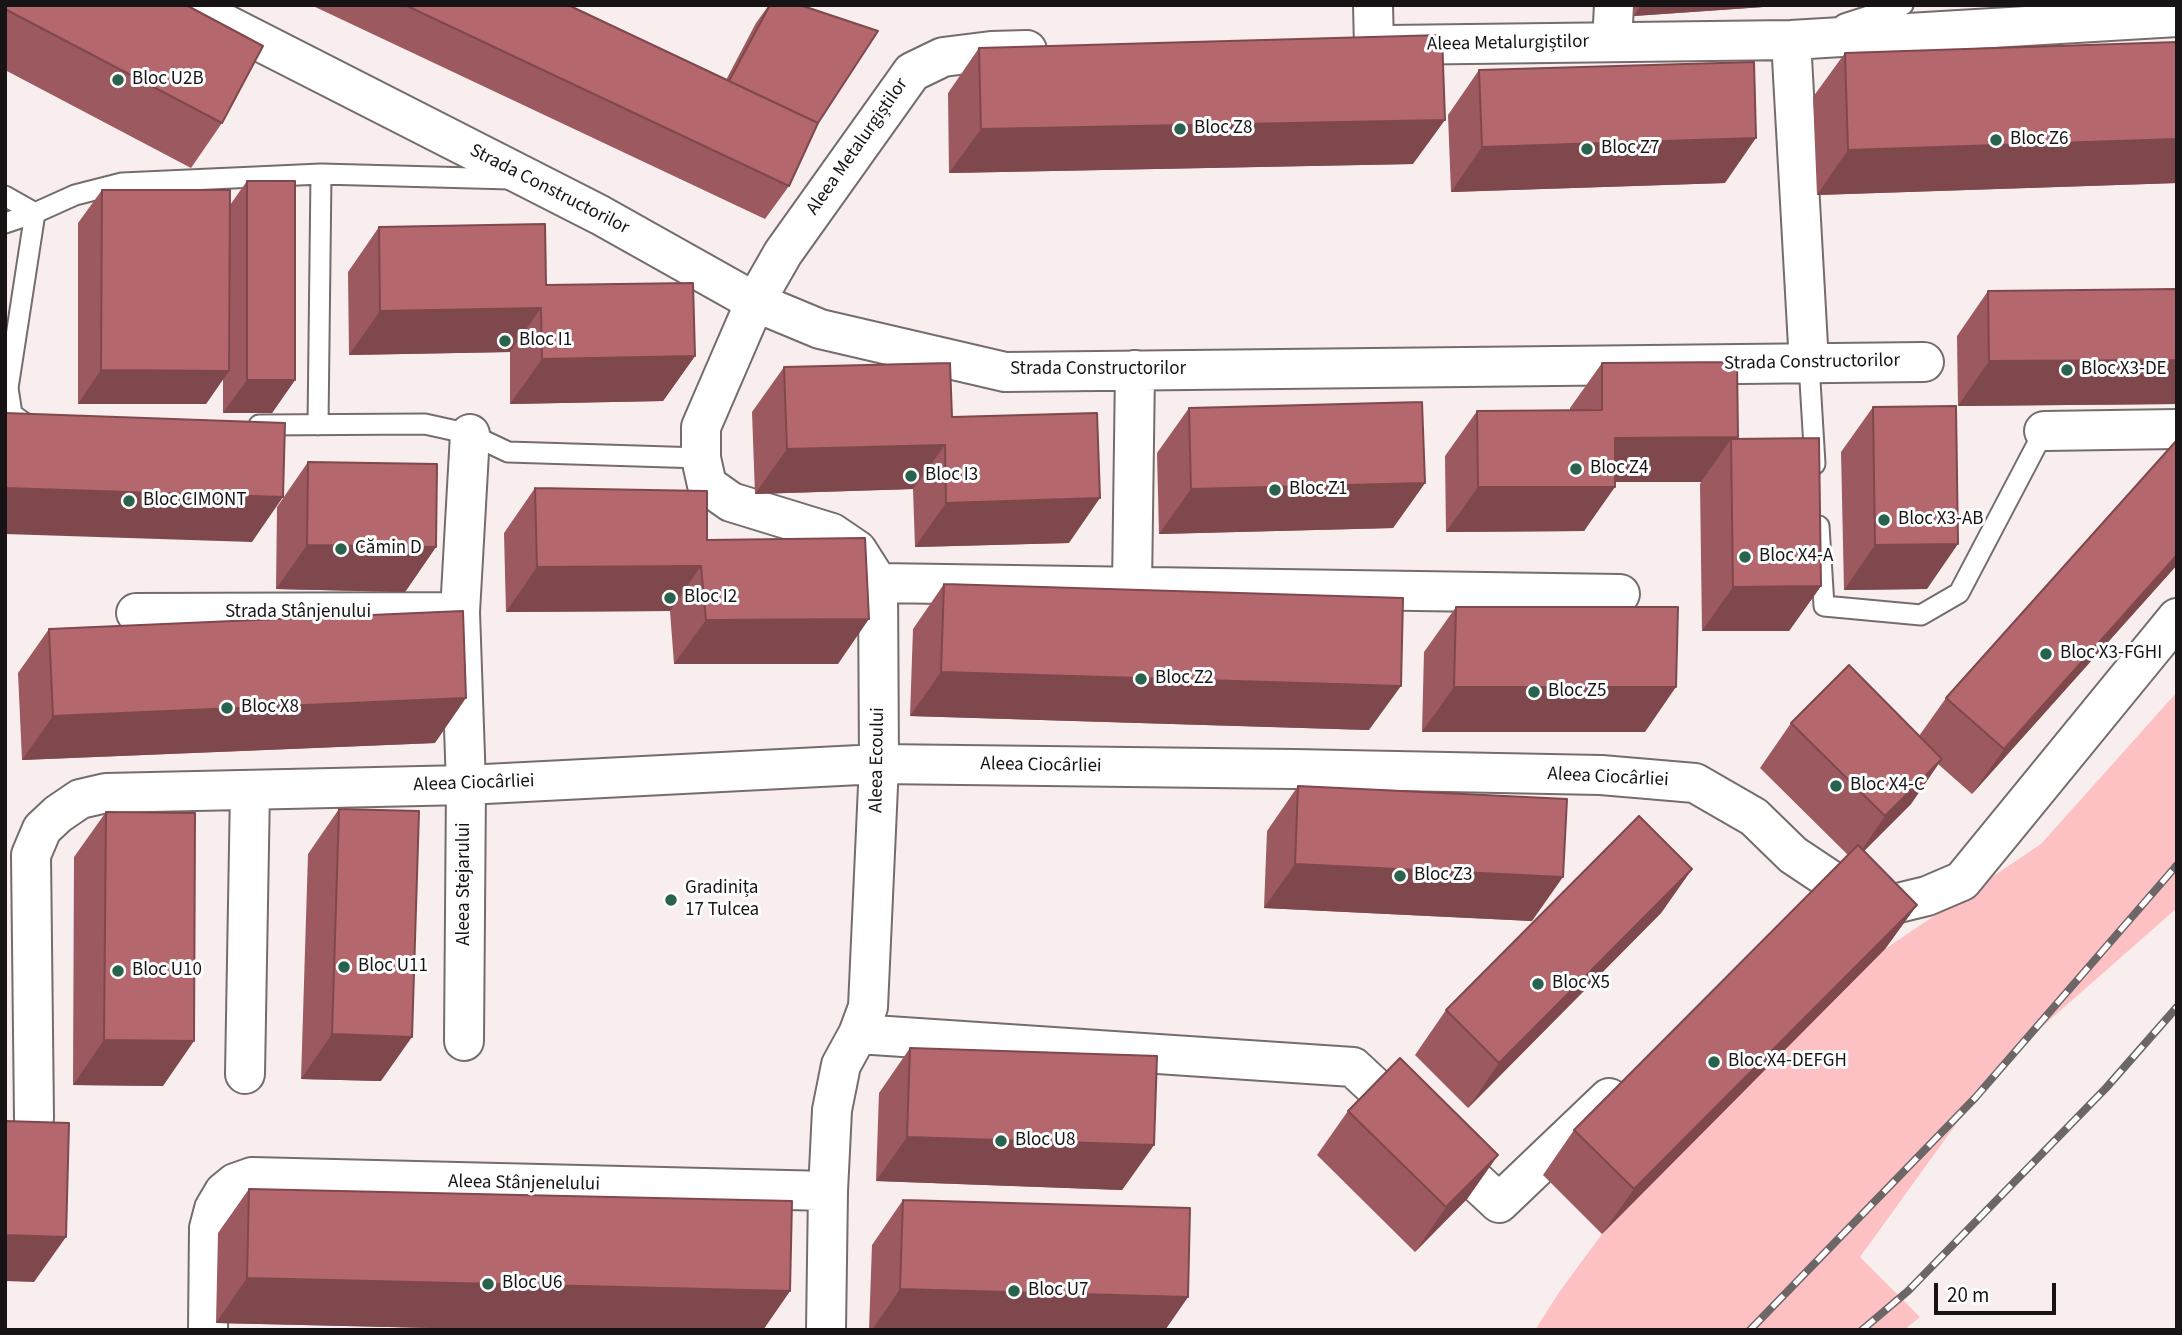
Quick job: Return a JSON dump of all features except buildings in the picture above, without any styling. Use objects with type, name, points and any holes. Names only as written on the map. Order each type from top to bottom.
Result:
[{"type":"street","name":"Strada Constructorilor","points":[[188,5],[600,215],[755,302],[820,329],[1005,372],[1924,362]]},
{"type":"street","name":"Aleea Metalurgiștilor","points":[[1373,5],[1360,46],[1791,40],[2177,17]]},
{"type":"street","points":[[1612,43],[1614,5]]},
{"type":"street","points":[[1791,40],[1809,364]]},
{"type":"street","name":"Aleea Metalurgiștilor","points":[[755,302],[783,253],[912,72],[943,57],[991,51],[1059,50]]},
{"type":"street","points":[[755,302],[701,427],[701,458],[707,485],[731,502],[832,533],[857,550],[878,583],[1620,594]]},
{"type":"street","points":[[1132,587],[1135,370]]},
{"type":"street","points":[[2044,431],[2177,429]]},
{"type":"street","name":"Aleea Stejarului","points":[[464,1041],[466,785],[460,612],[470,434]]},
{"type":"street","name":"Aleea Ecoului","points":[[826,1330],[832,1110],[841,1065],[858,1034],[868,1007],[879,764],[878,583]]},
{"type":"street","name":"Strada Stânjenului","points":[[136,613],[460,612]]},
{"type":"street","name":"Aleea Ciocârliei","points":[[34,1118],[31,855],[42,829],[80,799],[106,793],[466,785],[879,764],[1601,775],[1695,783],[1754,817],[1793,855],[1820,889],[1861,894],[1894,904],[1927,896],[1962,881],[2177,618]]},
{"type":"street","points":[[245,1074],[250,790]]},
{"type":"street","points":[[858,1034],[1353,1067],[1499,1203],[1631,1076]]},
{"type":"street","name":"Aleea Stânjenelului","points":[[208,1330],[209,1228],[214,1209],[224,1192],[235,1183],[252,1177],[828,1191]]},
{"type":"lane","points":[[1791,40],[1903,5]]},
{"type":"lane","points":[[5,223],[75,195],[122,183],[321,174],[530,180]]},
{"type":"lane","points":[[318,425],[321,174]]},
{"type":"lane","points":[[5,196],[35,213]]},
{"type":"lane","points":[[35,213],[7,388],[12,414],[31,429],[58,428]]},
{"type":"lane","points":[[1809,364],[1816,485]]},
{"type":"lane","points":[[236,426],[425,424],[470,434],[508,452],[701,458]]},
{"type":"lane","points":[[1818,512],[1824,606],[1921,615],[1959,593],[2044,431]]},
{"type":"shaded area","points":[[2177,692],[2177,908],[2020,1046],[1975,1098],[1860,1257],[1920,1317],[1904,1330],[1535,1330],[1602,1234],[1885,949],[2041,844]]},
{"type":"railway","points":[[1750,1330],[1975,1098],[2177,865]]},
{"type":"railway","points":[[1862,1330],[1908,1291],[2106,1088],[2177,1007]]},
{"type":"place","name":"Bloc U2B","points":[[118,80]]},
{"type":"place","name":"Bloc Z8","points":[[1180,129]]},
{"type":"place","name":"Bloc Z6","points":[[1996,140]]},
{"type":"place","name":"Bloc Z7","points":[[1587,149]]},
{"type":"place","name":"Bloc I1","points":[[505,341]]},
{"type":"place","name":"Bloc X3-DE","points":[[2067,370]]},
{"type":"place","name":"Bloc Z4","points":[[1576,469]]},
{"type":"place","name":"Bloc I3","points":[[911,476]]},
{"type":"place","name":"Bloc Z1","points":[[1275,490]]},
{"type":"place","name":"Bloc CIMONT","points":[[129,501]]},
{"type":"place","name":"Bloc X3-AB","points":[[1884,520]]},
{"type":"place","name":"Cămin D","points":[[341,549]]},
{"type":"place","name":"Bloc X4-A","points":[[1745,557]]},
{"type":"place","name":"Bloc I2","points":[[670,598]]},
{"type":"place","name":"Bloc X3-FGHI","points":[[2046,654]]},
{"type":"place","name":"Bloc Z2","points":[[1141,679]]},
{"type":"place","name":"Bloc Z5","points":[[1534,692]]},
{"type":"place","name":"Bloc X8","points":[[227,708]]},
{"type":"place","name":"Bloc X4-C","points":[[1836,786]]},
{"type":"place","name":"Bloc Z3","points":[[1400,876]]},
{"type":"place","name":"Gradinița 17 Tulcea","points":[[671,900]]},
{"type":"place","name":"Bloc U11","points":[[344,967]]},
{"type":"place","name":"Bloc U10","points":[[118,971]]},
{"type":"place","name":"Bloc X5","points":[[1538,984]]},
{"type":"place","name":"Bloc X4-DEFGH","points":[[1714,1062]]},
{"type":"place","name":"Bloc U8","points":[[1001,1141]]},
{"type":"place","name":"Bloc U6","points":[[488,1284]]},
{"type":"place","name":"Bloc U7","points":[[1014,1291]]}]
